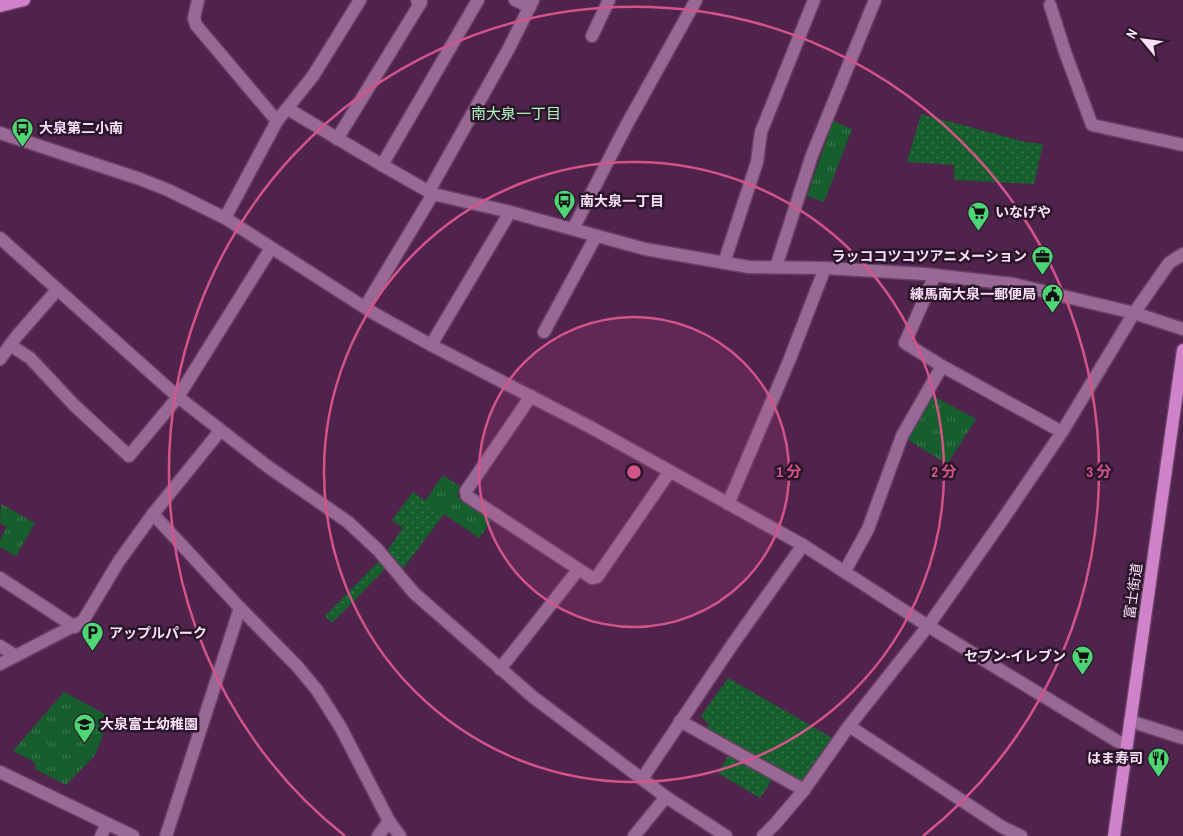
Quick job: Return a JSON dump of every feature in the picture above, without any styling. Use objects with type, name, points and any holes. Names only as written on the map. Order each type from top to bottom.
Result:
[{"type":"main road","points":[[0,6],[24,0]]},
{"type":"main road","name":"富士街道","points":[[1114,836],[1183,350]]},
{"type":"street","points":[[198,0],[194,18],[196,25],[277,121]]},
{"type":"street","points":[[225,218],[277,121],[312,76],[360,0]]},
{"type":"street","points":[[337,139],[421,2],[417,0]]},
{"type":"street","points":[[382,165],[478,0]]},
{"type":"street","points":[[365,307],[431,192],[531,4],[514,0]]},
{"type":"street","points":[[592,36],[609,0]]},
{"type":"street","points":[[573,229],[626,126],[696,0]]},
{"type":"street","points":[[724,263],[757,162],[761,132],[814,0]]},
{"type":"street","points":[[776,267],[812,155],[875,0]]},
{"type":"street","points":[[1050,5],[1064,52],[1092,125],[1183,145]]},
{"type":"street","points":[[288,109],[431,192],[644,249],[749,267],[825,268],[935,275],[1013,284],[1134,313],[1183,330]]},
{"type":"street","points":[[0,133],[144,180],[225,218],[365,307],[431,346],[531,396],[803,545],[928,626],[1126,745]]},
{"type":"street","points":[[431,346],[510,212]]},
{"type":"street","points":[[544,332],[596,236]]},
{"type":"street","points":[[0,238],[178,397],[220,431],[348,522],[378,550],[414,593],[500,670],[564,721],[666,797],[726,836]]},
{"type":"street","points":[[10,345],[30,358],[74,405],[129,456],[178,397],[271,248]]},
{"type":"street","points":[[763,836],[804,790],[849,726],[928,626],[1062,432],[1134,313],[1168,263],[1183,254]]},
{"type":"street","points":[[728,504],[789,361],[825,268]]},
{"type":"street","points":[[935,275],[905,343],[942,366],[1062,432]]},
{"type":"street","points":[[0,359],[57,290]]},
{"type":"street","points":[[845,571],[868,529],[902,436],[942,366]]},
{"type":"street","points":[[531,396],[466,491],[466,494],[592,578],[597,577],[670,471]]},
{"type":"street","points":[[0,664],[84,621],[119,561],[153,514],[220,431]]},
{"type":"street","points":[[153,514],[297,666],[317,690],[341,728],[389,821],[400,836]]},
{"type":"street","points":[[642,778],[803,545]]},
{"type":"street","points":[[500,670],[578,570]]},
{"type":"street","points":[[0,578],[75,627]]},
{"type":"street","points":[[166,836],[240,608]]},
{"type":"street","points":[[0,646],[16,656]]},
{"type":"street","points":[[680,721],[804,790]]},
{"type":"street","points":[[1130,721],[1183,738]]},
{"type":"street","points":[[849,726],[1002,827],[1021,836]]},
{"type":"street","points":[[0,772],[133,836]]},
{"type":"street","points":[[634,836],[666,797]]},
{"type":"street","points":[[378,836],[389,821]]},
{"type":"street","points":[[101,836],[107,824]]},
{"type":"green space","points":[[921,114],[1025,142],[1043,144],[1034,184],[954,180],[954,165],[907,162]]},
{"type":"green space","points":[[833,121],[852,129],[824,202],[807,196]]},
{"type":"green space","points":[[933,396],[976,419],[947,464],[907,439]]},
{"type":"green space","points":[[443,475],[462,488],[457,496],[492,520],[479,538],[425,501]]},
{"type":"green space","points":[[413,492],[444,514],[402,570],[386,552],[403,528],[392,520]]},
{"type":"green space","points":[[1,504],[35,523],[16,556],[0,547],[0,540],[7,527],[0,523]]},
{"type":"green space","points":[[379,561],[385,569],[332,623],[325,616]]},
{"type":"green space","points":[[728,678],[834,739],[802,783],[706,730],[709,725],[701,716]]},
{"type":"green space","points":[[64,692],[110,717],[95,755],[66,785],[35,769],[36,765],[31,760],[13,751]]},
{"type":"green space","points":[[734,755],[773,779],[760,798],[718,773],[728,756]]},
{"type":"place","name":"大泉第二小南","points":[[23,147]]},
{"type":"place","name":"南大泉一丁目","points":[[564,220]]},
{"type":"place","name":"いなげや","points":[[979,231]]},
{"type":"place","name":"ラッココツコツアニメーション","points":[[1043,275]]},
{"type":"place","name":"練馬南大泉一郵便局","points":[[1052,313]]},
{"type":"place","name":"アップルパーク","points":[[93,652]]},
{"type":"place","name":"セブン-イレブン","points":[[1082,675]]},
{"type":"place","name":"大泉富士幼稚園","points":[[84,743]]},
{"type":"place","name":"はま寿司","points":[[1159,777]]},
{"type":"district","name":"南大泉一丁目","points":[[516,113]]}]
